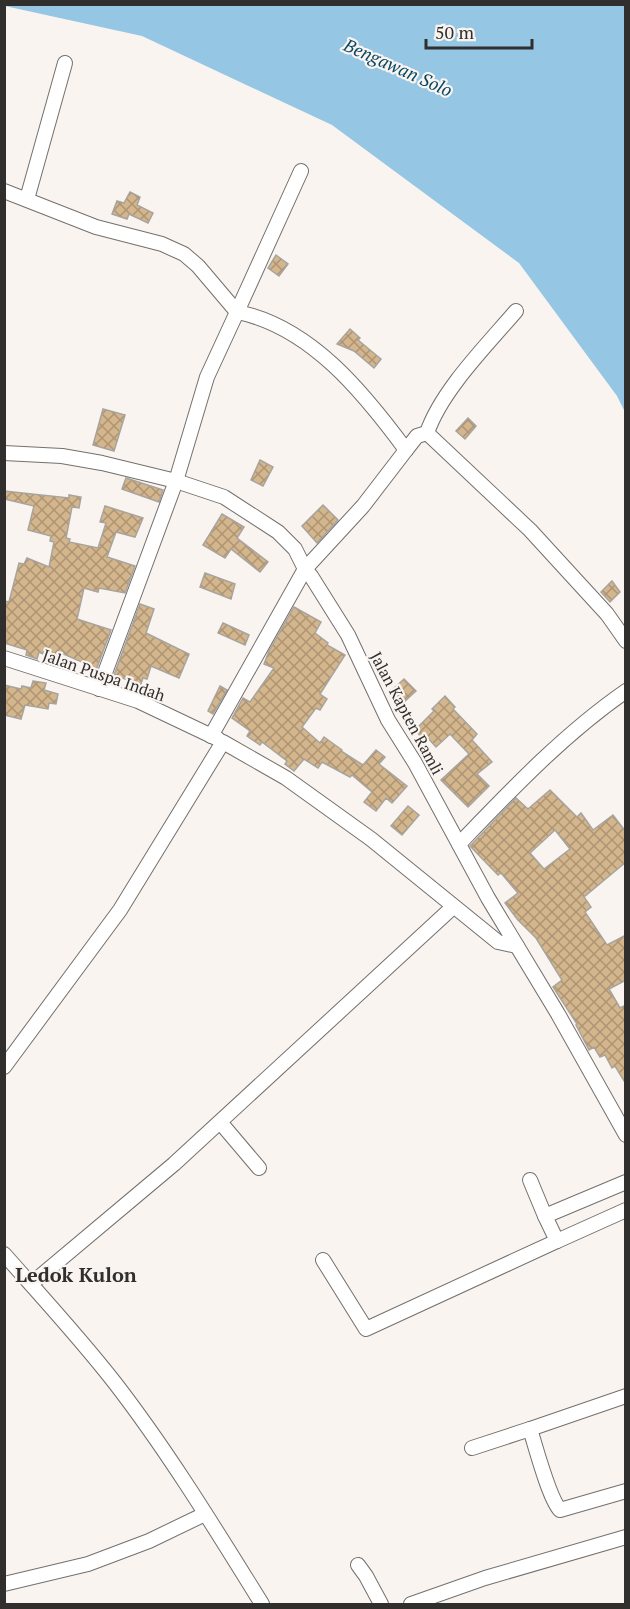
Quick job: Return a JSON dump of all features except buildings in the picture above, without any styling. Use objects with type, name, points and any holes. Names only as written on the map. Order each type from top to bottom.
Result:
[{"type":"street","points":[[27,199],[65,63]]},
{"type":"street","points":[[99,689],[176,481],[207,377],[301,171]]},
{"type":"street","points":[[4,191],[96,227],[162,244],[184,254],[198,266],[237,312],[280,328],[323,357],[381,416],[406,450]]},
{"type":"street","points":[[427,433],[433,416],[447,394],[516,311]]},
{"type":"street","points":[[4,1067],[120,910],[217,739],[305,569],[363,506],[421,433],[427,433],[530,530],[607,614],[626,641]]},
{"type":"street","name":"Jalan Kapten Ramli","points":[[4,453],[62,456],[176,481],[224,497],[278,532],[295,549],[305,569],[348,636],[388,720],[415,763],[488,898],[626,1135]]},
{"type":"street","name":"Jalan Puspa Indah","points":[[4,658],[138,700],[217,739],[286,778],[371,839],[498,942],[517,946]]},
{"type":"street","points":[[459,844],[564,740],[626,691]]},
{"type":"street","points":[[31,1284],[174,1164],[453,907]]},
{"type":"street","points":[[220,1122],[259,1168]]},
{"type":"street","points":[[530,1180],[556,1241]]},
{"type":"street","points":[[545,1216],[626,1182]]},
{"type":"street","points":[[323,1260],[366,1329],[626,1210]]},
{"type":"street","points":[[4,1254],[116,1384],[205,1514],[262,1605]]},
{"type":"street","points":[[472,1448],[626,1396]]},
{"type":"street","points":[[530,1429],[543,1472],[559,1509],[569,1509],[626,1491]]},
{"type":"street","points":[[4,1584],[88,1564],[149,1540],[205,1514]]},
{"type":"street","points":[[411,1605],[485,1578],[626,1537]]},
{"type":"street","points":[[358,1565],[381,1605]]},
{"type":"water","name":"Bengawan Solo","points":[[5,4],[625,5],[625,412],[617,396],[519,263],[332,125],[142,36],[5,6]]},
{"type":"district","name":"Ledok Kulon","points":[[76,1275]]}]
